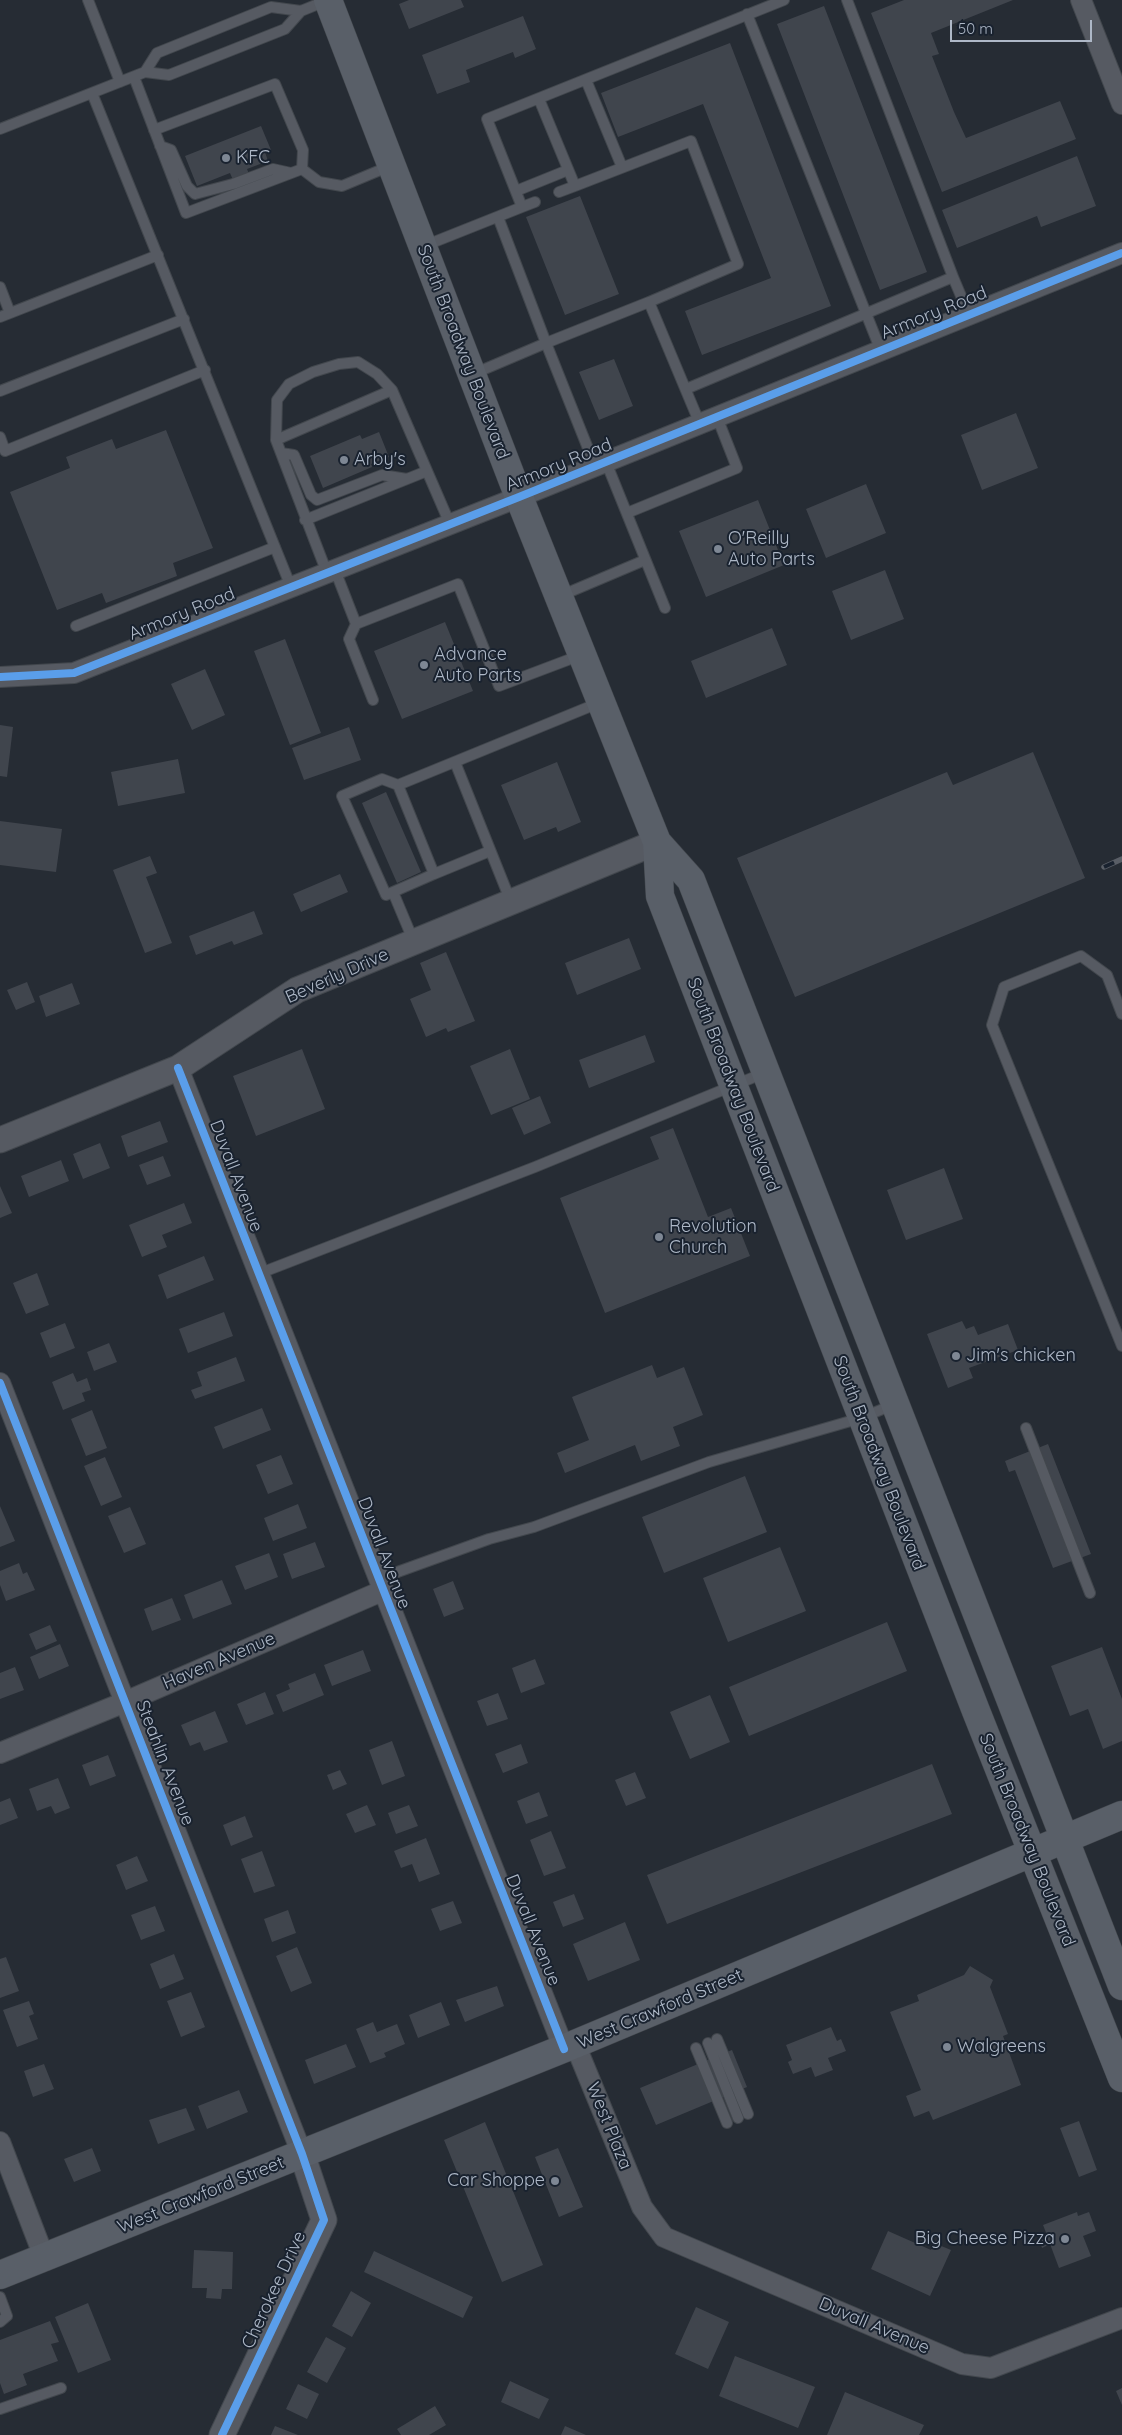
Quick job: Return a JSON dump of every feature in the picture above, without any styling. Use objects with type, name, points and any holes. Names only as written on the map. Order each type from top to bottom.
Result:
[{"type":"main road","name":"South Broadway Boulevard","points":[[328,0],[519,497],[657,842],[660,896],[1031,1853],[1122,2078]]},
{"type":"main road","name":"South Broadway Boulevard","points":[[657,842],[691,880],[1122,1986]]},
{"type":"main road","name":"West Crawford Street","points":[[0,2275],[570,2047],[1122,1815]]},
{"type":"street","points":[[1081,0],[1122,104]]},
{"type":"street","name":"Armory Road","points":[[0,677],[74,673],[519,497],[1122,253]]},
{"type":"street","name":"Beverly Drive","points":[[0,1140],[178,1068],[297,990],[657,842]]},
{"type":"street","name":"Duvall Avenue","points":[[178,1068],[380,1585],[570,2047]]},
{"type":"street","name":"Steahlin Avenue","points":[[0,1383],[302,2154]]},
{"type":"street","name":"Haven Avenue","points":[[0,1753],[125,1702],[380,1585]]},
{"type":"street","name":"West Plaza","points":[[570,2047],[642,2207]]},
{"type":"street","points":[[0,2142],[44,2258]]},
{"type":"street","name":"Cherokee Drive","points":[[222,2435],[324,2220],[302,2154]]},
{"type":"street","name":"Duvall Avenue","points":[[642,2207],[664,2237],[962,2364],[991,2368],[1122,2318]]},
{"type":"lane","points":[[88,0],[120,82]]},
{"type":"lane","points":[[0,129],[145,72],[169,75],[285,29],[301,11],[328,0]]},
{"type":"lane","points":[[522,207],[487,119],[784,0]]},
{"type":"lane","points":[[847,0],[969,315]]},
{"type":"lane","points":[[145,72],[157,53],[271,7],[301,11]]},
{"type":"lane","points":[[747,14],[880,351]]},
{"type":"lane","points":[[134,77],[186,212],[302,169]]},
{"type":"lane","points":[[586,80],[622,167]]},
{"type":"lane","points":[[154,130],[275,84],[303,150],[302,169]]},
{"type":"lane","points":[[92,93],[291,587]]},
{"type":"lane","points":[[539,99],[575,186]]},
{"type":"lane","points":[[472,374],[738,264],[691,140],[559,192]]},
{"type":"lane","points":[[160,146],[171,150],[186,186],[195,194],[232,184],[273,169],[291,173]]},
{"type":"lane","points":[[302,169],[318,182],[342,186],[392,166]]},
{"type":"lane","points":[[516,191],[568,170]]},
{"type":"lane","points":[[423,246],[535,202]]},
{"type":"lane","points":[[498,217],[546,342],[601,464],[627,513],[665,608]]},
{"type":"lane","points":[[0,317],[158,255]]},
{"type":"lane","points":[[686,389],[953,277]]},
{"type":"lane","points":[[0,287],[10,313]]},
{"type":"lane","points":[[627,513],[737,468],[709,420],[686,389],[649,302]]},
{"type":"lane","points":[[0,391],[184,319]]},
{"type":"lane","points":[[356,624],[306,520],[276,440],[278,400],[290,384],[313,372],[339,364],[358,362],[377,374],[392,390],[450,524]]},
{"type":"lane","points":[[0,437],[5,451],[205,370]]},
{"type":"lane","points":[[276,440],[392,390]]},
{"type":"lane","points":[[281,453],[294,455],[311,495],[318,500],[382,475],[407,479]]},
{"type":"lane","points":[[306,520],[427,471]]},
{"type":"lane","points":[[76,626],[275,547]]},
{"type":"lane","points":[[559,597],[646,560]]},
{"type":"lane","points":[[373,700],[349,639],[356,624],[458,584],[499,686],[582,655]]},
{"type":"lane","points":[[490,851],[386,895],[342,796],[382,779],[398,784],[601,702]]},
{"type":"lane","points":[[455,762],[511,902]]},
{"type":"lane","points":[[398,784],[434,874]]},
{"type":"lane","points":[[393,892],[414,942]]},
{"type":"lane","points":[[1122,1014],[1107,975],[1081,956],[1004,987],[992,1025],[1122,1346]]},
{"type":"lane","points":[[258,1274],[535,1167],[766,1072]]},
{"type":"lane","points":[[380,1585],[489,1539],[534,1528],[709,1462],[861,1418],[896,1404]]},
{"type":"lane","points":[[1026,1428],[1090,1593]]},
{"type":"lane","points":[[712,2041],[743,2116]]},
{"type":"lane","points":[[696,2048],[727,2123]]},
{"type":"lane","points":[[0,2297],[7,2316],[0,2322]]},
{"type":"lane","points":[[0,2409],[61,2388]]},
{"type":"building","points":[[409,0],[461,0],[464,7],[409,29],[399,4]]},
{"type":"building","points":[[904,0],[1013,0],[931,33],[939,54],[932,56],[954,112],[966,138],[1060,101],[1076,139],[942,192],[871,13]]},
{"type":"building","points":[[824,6],[927,272],[880,290],[777,24]]},
{"type":"building","points":[[523,16],[536,49],[515,58],[513,52],[466,70],[470,82],[437,94],[422,55]]},
{"type":"building","points":[[730,43],[831,306],[702,355],[685,311],[771,278],[703,104],[618,137],[601,93]]},
{"type":"building","name":"KFC","points":[[261,126],[271,150],[265,152],[268,161],[247,169],[249,174],[233,180],[230,173],[197,186],[185,156]]},
{"type":"building","points":[[1077,156],[1096,206],[1041,227],[1037,216],[957,248],[942,210]]},
{"type":"building","points":[[580,196],[619,294],[565,315],[526,217]]},
{"type":"building","points":[[614,359],[633,406],[599,420],[579,372]]},
{"type":"building","points":[[1016,413],[1038,468],[982,490],[961,435]]},
{"type":"building","points":[[166,430],[213,548],[173,563],[177,576],[106,603],[102,593],[57,610],[10,492],[70,468],[66,457],[112,439],[116,449]]},
{"type":"building","points":[[379,432],[389,457],[371,464],[372,467],[323,488],[310,456],[360,435],[362,439]]},
{"type":"building","points":[[866,484],[886,533],[826,558],[806,509]]},
{"type":"building","points":[[758,500],[784,565],[706,597],[679,531]]},
{"type":"building","points":[[885,570],[904,619],[851,640],[832,591]]},
{"type":"building","points":[[445,622],[473,691],[402,719],[374,651]]},
{"type":"building","points":[[772,628],[787,665],[706,698],[691,661]]},
{"type":"building","points":[[285,639],[321,733],[290,745],[254,651]]},
{"type":"building","points":[[205,669],[225,715],[192,730],[171,684]]},
{"type":"building","points":[[0,725],[13,727],[7,777],[0,776]]},
{"type":"building","points":[[349,727],[361,760],[304,780],[292,748]]},
{"type":"building","points":[[1033,752],[1085,878],[795,997],[737,858],[947,772],[953,785]]},
{"type":"building","points":[[178,759],[185,793],[118,806],[111,772]]},
{"type":"building","points":[[557,762],[581,822],[558,832],[556,827],[524,840],[501,785]]},
{"type":"building","points":[[386,792],[421,872],[397,883],[362,803]]},
{"type":"building","points":[[0,821],[62,829],[56,872],[0,865]]},
{"type":"building","points":[[150,856],[157,873],[146,877],[172,943],[145,953],[113,870]]},
{"type":"building","points":[[340,874],[348,892],[301,912],[293,894]]},
{"type":"building","points":[[254,911],[263,934],[234,945],[232,941],[196,955],[189,936]]},
{"type":"building","points":[[629,938],[641,969],[577,995],[565,963]]},
{"type":"building","points":[[446,952],[475,1021],[448,1032],[446,1028],[426,1037],[410,999],[431,990],[420,963]]},
{"type":"building","points":[[27,982],[35,1002],[16,1010],[7,990]]},
{"type":"building","points":[[72,983],[80,1004],[46,1017],[39,996]]},
{"type":"building","points":[[645,1035],[655,1062],[589,1088],[579,1060]]},
{"type":"building","points":[[302,1049],[325,1109],[256,1136],[233,1076]]},
{"type":"building","points":[[510,1049],[530,1099],[491,1115],[470,1066]]},
{"type":"building","points":[[540,1096],[551,1123],[524,1135],[512,1108]]},
{"type":"building","points":[[160,1121],[168,1142],[128,1157],[121,1136]]},
{"type":"building","name":"Revolution Church","points":[[673,1128],[708,1217],[731,1208],[750,1256],[605,1313],[560,1198],[659,1159],[650,1137]]},
{"type":"building","points":[[100,1143],[110,1168],[83,1179],[73,1154]]},
{"type":"building","points":[[163,1156],[171,1176],[147,1185],[139,1165]]},
{"type":"building","points":[[61,1160],[69,1181],[29,1197],[21,1176]]},
{"type":"building","points":[[944,1168],[963,1219],[906,1240],[887,1190]]},
{"type":"building","points":[[0,1186],[12,1213],[0,1218]]},
{"type":"building","points":[[184,1203],[192,1223],[162,1235],[167,1247],[142,1257],[129,1225]]},
{"type":"building","points":[[204,1256],[214,1280],[167,1299],[158,1275]]},
{"type":"building","points":[[37,1273],[49,1305],[26,1314],[13,1283]]},
{"type":"building","points":[[224,1312],[233,1336],[188,1353],[179,1329]]},
{"type":"building","points":[[962,1321],[966,1329],[974,1326],[978,1335],[1008,1324],[1018,1350],[969,1368],[973,1378],[948,1388],[927,1334]]},
{"type":"building","points":[[65,1323],[75,1348],[50,1358],[40,1333]]},
{"type":"building","points":[[109,1343],[117,1362],[94,1371],[87,1352]]},
{"type":"building","points":[[236,1357],[245,1381],[195,1399],[191,1390],[202,1386],[197,1372]]},
{"type":"building","points":[[652,1365],[657,1378],[684,1367],[703,1415],[673,1427],[680,1446],[641,1461],[635,1445],[565,1473],[557,1453],[589,1440],[572,1397]]},
{"type":"building","points":[[73,1373],[77,1382],[87,1378],[91,1390],[82,1393],[85,1401],[63,1410],[52,1382]]},
{"type":"building","points":[[262,1408],[271,1430],[223,1449],[214,1427]]},
{"type":"building","points":[[92,1410],[107,1448],[86,1456],[71,1419]]},
{"type":"building","points":[[1048,1444],[1091,1554],[1053,1568],[1015,1470],[1009,1472],[1005,1461]]},
{"type":"building","points":[[281,1455],[293,1484],[268,1494],[256,1465]]},
{"type":"building","points":[[105,1457],[122,1497],[101,1506],[84,1466]]},
{"type":"building","points":[[745,1476],[767,1532],[664,1573],[642,1517]]},
{"type":"building","points":[[298,1504],[307,1528],[273,1541],[264,1518]]},
{"type":"building","points":[[0,1506],[15,1541],[0,1547]]},
{"type":"building","points":[[130,1507],[146,1544],[124,1553],[108,1516]]},
{"type":"building","points":[[315,1542],[325,1567],[292,1579],[283,1554]]},
{"type":"building","points":[[780,1547],[806,1611],[728,1642],[703,1578]]},
{"type":"building","points":[[269,1553],[278,1577],[245,1590],[235,1566]]},
{"type":"building","points":[[19,1563],[23,1574],[27,1572],[35,1590],[6,1601],[0,1585],[0,1571]]},
{"type":"building","points":[[222,1580],[232,1604],[193,1619],[184,1595]]},
{"type":"building","points":[[453,1581],[464,1609],[444,1617],[433,1589]]},
{"type":"building","points":[[172,1598],[181,1620],[152,1631],[144,1609]]},
{"type":"building","points":[[887,1622],[907,1671],[749,1736],[729,1687]]},
{"type":"building","points":[[50,1625],[57,1641],[36,1650],[29,1634]]},
{"type":"building","points":[[60,1644],[69,1666],[39,1679],[30,1657]]},
{"type":"building","points":[[1102,1647],[1122,1699],[1122,1741],[1103,1749],[1088,1709],[1070,1716],[1051,1666]]},
{"type":"building","points":[[363,1650],[371,1671],[332,1686],[324,1665]]},
{"type":"building","points":[[535,1659],[545,1684],[521,1693],[512,1668]]},
{"type":"building","points":[[15,1667],[24,1690],[0,1699],[0,1673]]},
{"type":"building","points":[[315,1673],[324,1695],[283,1712],[276,1695],[290,1689],[288,1684]]},
{"type":"building","points":[[265,1692],[274,1714],[246,1725],[237,1704]]},
{"type":"building","points":[[498,1693],[508,1719],[487,1726],[477,1701]]},
{"type":"building","points":[[710,1695],[730,1742],[690,1759],[670,1712]]},
{"type":"building","points":[[215,1711],[228,1742],[204,1751],[200,1742],[190,1746],[181,1725]]},
{"type":"building","points":[[392,1741],[405,1776],[382,1785],[369,1750]]},
{"type":"building","points":[[521,1744],[528,1763],[503,1773],[495,1754]]},
{"type":"building","points":[[108,1755],[116,1776],[90,1786],[82,1765]]},
{"type":"building","points":[[932,1764],[952,1814],[667,1924],[647,1875]]},
{"type":"building","points":[[340,1770],[347,1784],[333,1790],[327,1775]]},
{"type":"building","points":[[635,1772],[646,1798],[626,1806],[615,1780]]},
{"type":"building","points":[[58,1778],[70,1808],[55,1814],[51,1806],[37,1811],[29,1789]]},
{"type":"building","points":[[539,1792],[548,1816],[526,1824],[517,1801]]},
{"type":"building","points":[[10,1798],[18,1818],[0,1825],[0,1802]]},
{"type":"building","points":[[367,1805],[376,1825],[355,1833],[346,1814]]},
{"type":"building","points":[[409,1805],[418,1826],[396,1834],[388,1813]]},
{"type":"building","points":[[245,1816],[253,1837],[231,1846],[223,1825]]},
{"type":"building","points":[[551,1831],[566,1868],[544,1876],[530,1840]]},
{"type":"building","points":[[426,1838],[440,1874],[419,1882],[412,1864],[401,1868],[394,1851]]},
{"type":"building","points":[[262,1851],[275,1886],[254,1893],[241,1859]]},
{"type":"building","points":[[137,1856],[148,1881],[126,1890],[116,1865]]},
{"type":"building","points":[[574,1894],[584,1919],[563,1927],[553,1902]]},
{"type":"building","points":[[453,1901],[462,1923],[440,1931],[431,1909]]},
{"type":"building","points":[[155,1906],[165,1931],[141,1940],[131,1915]]},
{"type":"building","points":[[288,1910],[296,1933],[272,1942],[264,1919]]},
{"type":"building","points":[[625,1922],[640,1960],[588,1981],[573,1944]]},
{"type":"building","points":[[297,1947],[312,1983],[291,1992],[276,1956]]},
{"type":"building","points":[[174,1954],[184,1979],[160,1989],[150,1964]]},
{"type":"building","points":[[6,1957],[19,1991],[0,1998],[0,1959]]},
{"type":"building","points":[[970,1966],[993,1980],[990,1987],[1008,2034],[1003,2036],[1021,2085],[933,2120],[929,2111],[914,2117],[906,2096],[921,2090],[890,2012],[919,2001],[917,1995],[964,1975]]},
{"type":"building","points":[[497,1986],[504,2006],[465,2022],[456,2000]]},
{"type":"building","points":[[191,1992],[205,2027],[181,2037],[167,2001]]},
{"type":"building","points":[[29,2001],[34,2014],[29,2016],[38,2039],[17,2047],[3,2010]]},
{"type":"building","points":[[441,2002],[450,2025],[418,2038],[409,2015]]},
{"type":"building","points":[[373,2022],[377,2032],[397,2024],[405,2044],[384,2053],[386,2057],[370,2063],[356,2029]]},
{"type":"building","points":[[831,2027],[837,2041],[841,2039],[846,2051],[828,2058],[833,2070],[815,2077],[811,2067],[793,2074],[788,2062],[792,2060],[786,2045]]},
{"type":"building","points":[[346,2044],[356,2067],[314,2084],[305,2060]]},
{"type":"building","points":[[732,2050],[747,2087],[656,2125],[640,2088]]},
{"type":"building","points":[[44,2064],[54,2089],[33,2097],[24,2071]]},
{"type":"building","points":[[239,2090],[248,2112],[207,2129],[198,2106]]},
{"type":"building","points":[[186,2108],[195,2130],[158,2144],[149,2120]]},
{"type":"building","points":[[1079,2121],[1097,2170],[1079,2177],[1060,2128]]},
{"type":"building","points":[[485,2122],[543,2265],[502,2282],[444,2140]]},
{"type":"building","points":[[92,2148],[101,2171],[74,2182],[64,2159]]},
{"type":"building","points":[[558,2148],[583,2207],[559,2217],[535,2157]]},
{"type":"building","points":[[1077,2212],[1078,2216],[1089,2212],[1096,2231],[1083,2236],[1091,2256],[1059,2268],[1050,2244],[1042,2248],[1039,2238],[1047,2235],[1043,2225]]},
{"type":"building","points":[[888,2231],[931,2250],[934,2243],[951,2250],[930,2296],[871,2269]]},
{"type":"building","points":[[194,2250],[233,2252],[232,2289],[222,2289],[221,2299],[206,2298],[207,2288],[192,2288]]},
{"type":"building","points":[[374,2251],[473,2297],[463,2318],[364,2272]]},
{"type":"building","points":[[351,2291],[371,2303],[352,2337],[332,2326]]},
{"type":"building","points":[[88,2303],[111,2360],[78,2373],[55,2317]]},
{"type":"building","points":[[696,2307],[729,2322],[708,2369],[675,2354]]},
{"type":"building","points":[[50,2321],[59,2342],[51,2344],[58,2361],[23,2374],[27,2385],[4,2394],[0,2383],[0,2340]]},
{"type":"building","points":[[326,2337],[346,2348],[327,2383],[307,2372]]},
{"type":"building","points":[[735,2356],[815,2387],[798,2428],[719,2396]]},
{"type":"building","points":[[510,2381],[549,2399],[539,2419],[501,2402]]},
{"type":"building","points":[[298,2384],[319,2394],[307,2419],[286,2409]]},
{"type":"building","points":[[1122,2388],[1122,2405],[1116,2391]]},
{"type":"building","points":[[845,2392],[924,2425],[919,2435],[827,2435]]},
{"type":"building","points":[[435,2406],[446,2425],[429,2435],[401,2435],[397,2429]]},
{"type":"building","points":[[275,2426],[298,2435],[271,2435]]},
{"type":"building","points":[[565,2426],[586,2435],[561,2435]]},
{"type":"railway","points":[[1104,867],[1122,859]]},
{"type":"cycle path","points":[[0,677],[74,673],[519,497],[1122,253]]},
{"type":"cycle path","points":[[178,1068],[564,2049]]},
{"type":"cycle path","points":[[0,1383],[302,2154],[324,2220],[222,2435]]},
{"type":"place","name":"KFC","points":[[226,158]]},
{"type":"place","name":"Arby's","points":[[344,460]]},
{"type":"place","name":"O'Reilly Auto Parts","points":[[718,549]]},
{"type":"place","name":"Advance Auto Parts","points":[[424,665]]},
{"type":"place","name":"Revolution Church","points":[[659,1237]]},
{"type":"place","name":"Jim's chicken","points":[[956,1356]]},
{"type":"place","name":"Walgreens","points":[[947,2047]]},
{"type":"place","name":"Car Shoppe","points":[[555,2181]]},
{"type":"place","name":"Big Cheese Pizza","points":[[1065,2239]]}]
